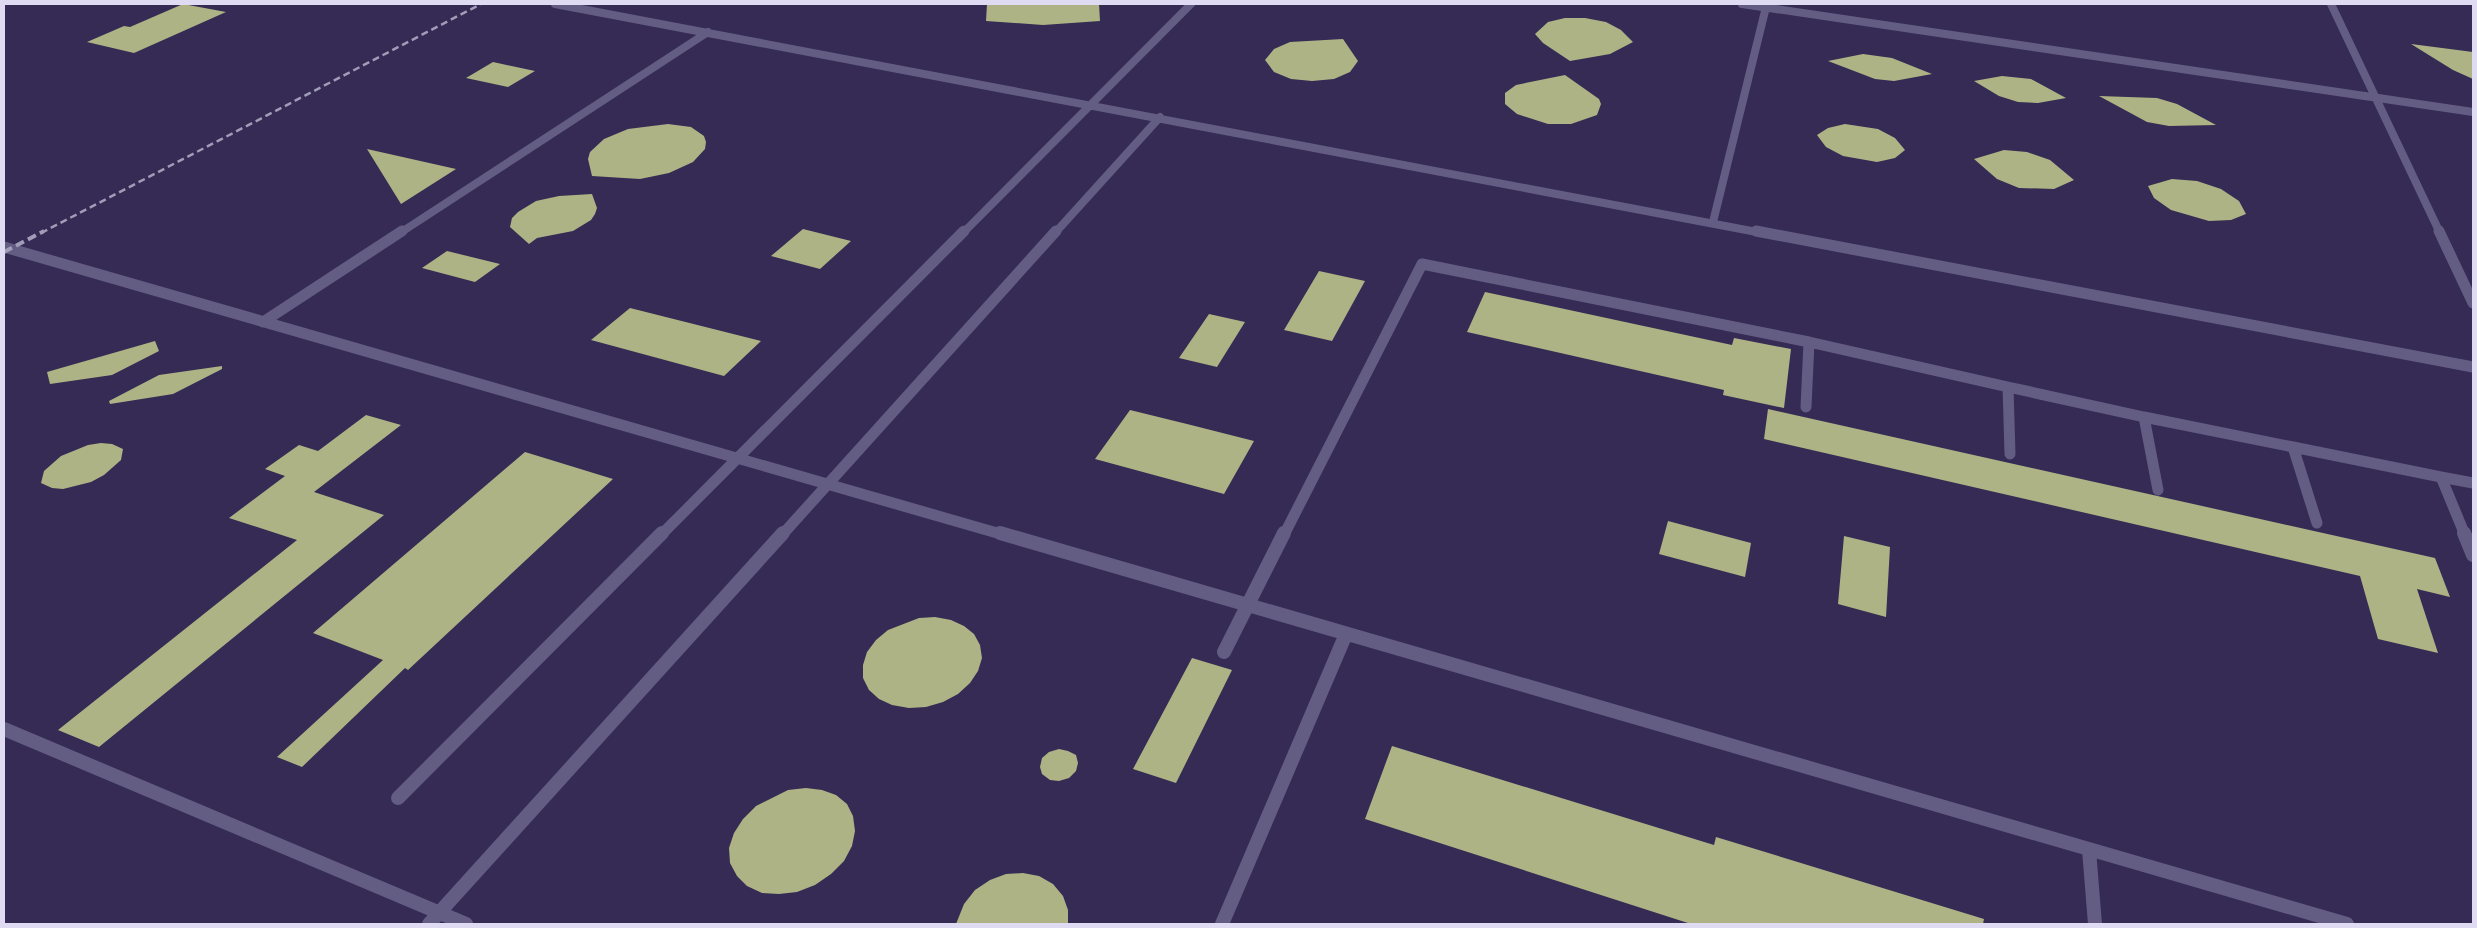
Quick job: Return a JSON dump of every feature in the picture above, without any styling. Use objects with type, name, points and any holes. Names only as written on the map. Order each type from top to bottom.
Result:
[{"type":"lane","points":[[555,4],[1092,104],[2473,367]]},
{"type":"lane","points":[[398,798],[736,457],[1191,4]]},
{"type":"lane","points":[[1742,4],[2473,112]]},
{"type":"lane","points":[[2330,4],[2473,303]]},
{"type":"lane","points":[[1713,222],[1766,7]]},
{"type":"lane","points":[[263,322],[708,32]]},
{"type":"lane","points":[[429,924],[1160,117]]},
{"type":"lane","points":[[4,247],[827,483],[2347,924]]},
{"type":"lane","points":[[1224,652],[1422,264],[1809,342],[2144,417],[2473,483]]},
{"type":"lane","points":[[1806,407],[1809,342]]},
{"type":"lane","points":[[2008,387],[2010,454]]},
{"type":"lane","points":[[2144,417],[2158,490]]},
{"type":"lane","points":[[2293,447],[2317,523]]},
{"type":"lane","points":[[2441,477],[2473,555]]},
{"type":"lane","points":[[1222,924],[1346,634]]},
{"type":"lane","points":[[4,729],[466,924]]},
{"type":"lane","points":[[2089,850],[2095,924]]},
{"type":"shaded area","points":[[4,4],[2473,4],[2473,924],[4,924]]},
{"type":"building","points":[[183,4],[226,12],[134,53],[87,42],[124,26],[130,27]]},
{"type":"building","points":[[987,4],[1099,4],[1100,21],[1043,25],[986,21]]},
{"type":"building","points":[[1565,18],[1585,18],[1606,22],[1621,30],[1633,42],[1610,54],[1570,61],[1543,43],[1535,34],[1548,22]]},
{"type":"building","points":[[1343,39],[1358,61],[1350,72],[1334,79],[1312,81],[1291,79],[1274,72],[1265,60],[1274,49],[1290,42]]},
{"type":"building","points":[[2411,44],[2473,52],[2473,79],[2453,70]]},
{"type":"building","points":[[1863,54],[1892,58],[1932,74],[1894,81],[1875,79],[1828,61]]},
{"type":"building","points":[[493,62],[535,71],[508,87],[466,78]]},
{"type":"building","points":[[1565,75],[1599,99],[1601,104],[1597,115],[1571,124],[1548,124],[1517,114],[1505,104],[1505,93],[1516,85]]},
{"type":"building","points":[[2002,76],[2031,79],[2066,98],[2038,103],[2018,102],[1999,96],[1974,81]]},
{"type":"building","points":[[2099,96],[2157,98],[2177,104],[2216,125],[2169,126],[2147,122]]},
{"type":"building","points":[[668,124],[691,127],[704,136],[706,142],[705,149],[693,162],[669,173],[640,179],[592,176],[588,159],[590,152],[604,139],[628,129]]},
{"type":"building","points":[[1845,124],[1878,129],[1895,138],[1905,150],[1895,158],[1877,162],[1843,156],[1826,147],[1817,135],[1828,128]]},
{"type":"building","points":[[367,149],[456,169],[401,204]]},
{"type":"building","points":[[2004,150],[2027,152],[2050,160],[2074,180],[2054,189],[2019,188],[1997,179],[1974,159]]},
{"type":"building","points":[[2172,179],[2197,181],[2221,189],[2239,201],[2246,214],[2231,220],[2209,221],[2171,210],[2154,198],[2148,186]]},
{"type":"building","points":[[592,194],[597,208],[595,214],[591,220],[573,231],[537,238],[529,244],[510,227],[512,218],[518,212],[536,201],[559,196]]},
{"type":"building","points":[[803,229],[851,241],[820,269],[771,256]]},
{"type":"building","points":[[447,251],[500,264],[475,282],[422,268]]},
{"type":"building","points":[[1319,271],[1365,281],[1332,341],[1284,330]]},
{"type":"building","points":[[1485,292],[1732,345],[1734,338],[1791,349],[1784,408],[1723,395],[1724,390],[1467,332]]},
{"type":"building","points":[[630,308],[761,341],[724,376],[591,340]]},
{"type":"building","points":[[1209,314],[1245,322],[1217,367],[1179,358]]},
{"type":"building","points":[[155,341],[159,351],[112,375],[50,384],[47,372]]},
{"type":"building","points":[[222,366],[222,369],[173,394],[110,404],[109,401],[159,375]]},
{"type":"building","points":[[1768,409],[2435,558],[2450,597],[2417,589],[2438,653],[2378,639],[2360,576],[1764,439]]},
{"type":"building","points":[[1130,410],[1254,441],[1224,494],[1095,459]]},
{"type":"building","points":[[366,415],[401,425],[314,492],[384,515],[99,747],[58,730],[297,540],[229,518],[285,476],[265,469],[299,445],[318,451]]},
{"type":"building","points":[[112,444],[123,449],[121,460],[104,475],[91,482],[63,489],[52,488],[41,483],[44,471],[61,456],[88,445]]},
{"type":"building","points":[[525,452],[613,479],[408,670],[405,668],[302,767],[277,757],[383,660],[313,633]]},
{"type":"building","points":[[1668,521],[1751,543],[1745,577],[1659,554]]},
{"type":"building","points":[[1844,536],[1890,547],[1886,617],[1838,604]]},
{"type":"building","points":[[935,617],[951,620],[964,626],[974,634],[980,645],[982,658],[978,671],[970,683],[958,694],[943,702],[926,707],[909,708],[892,705],[879,699],[869,690],[863,678],[863,665],[867,652],[876,640],[888,630],[919,618]]},
{"type":"building","points":[[1192,658],[1232,670],[1176,783],[1133,769]]},
{"type":"building","points":[[1392,746],[1714,845],[1716,837],[1984,919],[1983,924],[1691,924],[1365,819]]},
{"type":"building","points":[[1059,749],[1076,755],[1078,763],[1076,771],[1069,778],[1059,781],[1050,780],[1042,774],[1040,767],[1042,758],[1049,752]]},
{"type":"building","points":[[806,788],[822,790],[836,795],[847,804],[853,816],[855,831],[852,846],[844,861],[831,874],[815,885],[797,892],[762,893],[747,886],[737,876],[730,863],[729,848],[734,833],[743,819],[756,806],[788,790]]},
{"type":"building","points":[[1023,873],[1039,876],[1053,884],[1063,896],[1068,910],[1068,924],[956,924],[964,904],[975,890],[990,880],[1006,874]]},
{"type":"railway","points":[[41,233],[481,4]]},
{"type":"railway","points":[[4,252],[44,231]]}]
